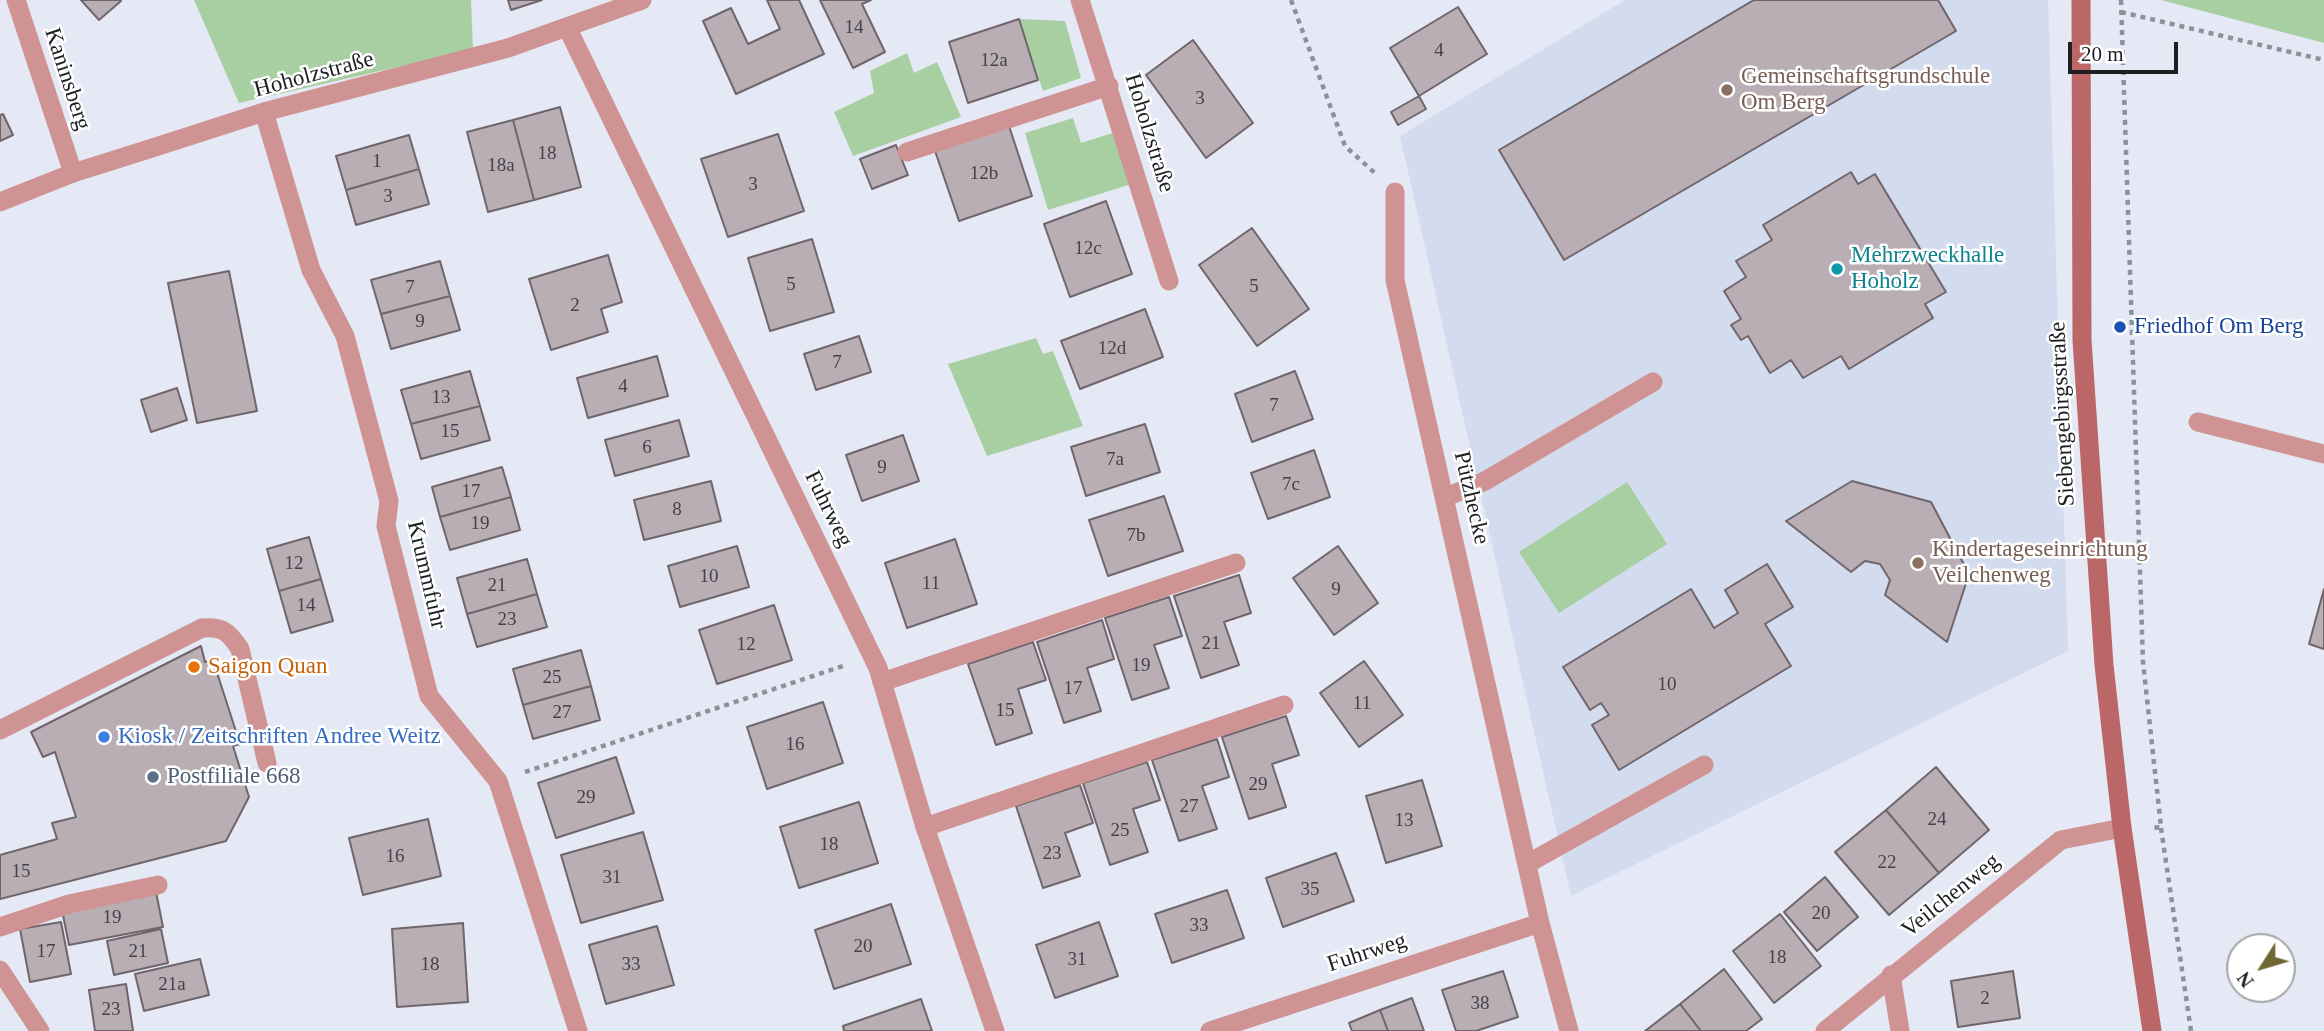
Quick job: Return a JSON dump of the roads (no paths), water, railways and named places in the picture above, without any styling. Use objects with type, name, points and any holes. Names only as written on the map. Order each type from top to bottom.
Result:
[{"type":"main road","name":"Siebengebirgsstraße","points":[[2081,0],[2082,340],[2104,664],[2122,828],[2152,1031]]},
{"type":"street","name":"Kaninsberg","points":[[16,0],[73,173]]},
{"type":"street","name":"Hoholzstraße","points":[[0,202],[73,173],[264,112],[508,48],[642,0]]},
{"type":"street","name":"Hoholzstraße","points":[[1080,0],[1169,281]]},
{"type":"street","name":"Fuhrweg","points":[[567,27],[872,656],[925,827],[995,1031]]},
{"type":"street","points":[[906,152],[1109,86]]},
{"type":"street","name":"Krummfuhr","points":[[264,112],[311,270],[345,336],[390,501],[386,526],[429,696],[498,781],[578,1031]]},
{"type":"street","name":"Pützhecke","points":[[1395,192],[1395,280],[1540,922],[1569,1031]]},
{"type":"street","points":[[1446,497],[1516,464],[1653,382]]},
{"type":"street","points":[[2198,422],[2324,454]]},
{"type":"street","points":[[882,682],[1236,562]]},
{"type":"street","points":[[0,730],[202,628],[218,627],[230,634],[240,649],[267,763]]},
{"type":"street","points":[[925,827],[1284,705]]},
{"type":"street","points":[[1527,864],[1704,765]]},
{"type":"street","name":"Veilchenweg","points":[[1825,1031],[2061,840],[2122,828]]},
{"type":"street","points":[[0,927],[69,904],[158,885]]},
{"type":"street","name":"Fuhrweg","points":[[1210,1031],[1540,922]]},
{"type":"street","points":[[0,970],[40,1031]]},
{"type":"street","points":[[1891,975],[1900,1031]]},
{"type":"place","name":"Gemeinschaftsgrundschule Om Berg","points":[[1727,90]]},
{"type":"place","name":"Mehrzweckhalle Hoholz","points":[[1837,269]]},
{"type":"place","name":"Friedhof Om Berg","points":[[2120,327]]},
{"type":"place","name":"Kindertageseinrichtung Veilchenweg","points":[[1918,563]]},
{"type":"place","name":"Saigon Quan","points":[[194,667]]},
{"type":"place","name":"Kiosk / Zeitschriften Andree Weitz","points":[[104,737]]},
{"type":"place","name":"Postfiliale 668","points":[[153,777]]}]
